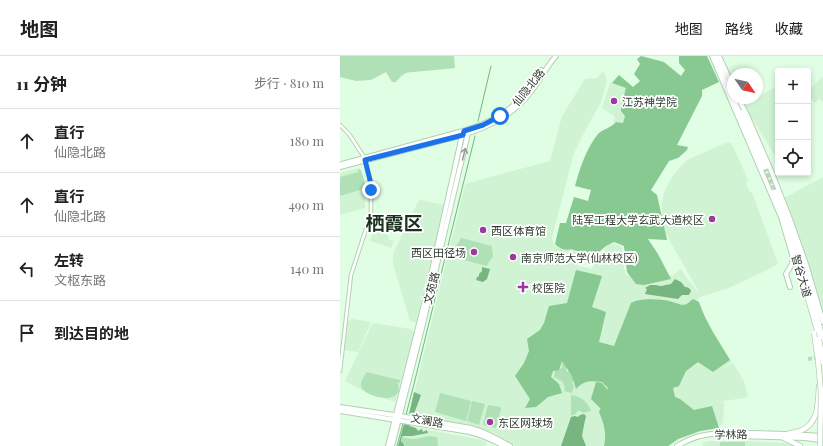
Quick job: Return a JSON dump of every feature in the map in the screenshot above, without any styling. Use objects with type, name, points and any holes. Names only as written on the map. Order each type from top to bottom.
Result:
[{"type":"highway","points":[[716,56],[727,79]]},
{"type":"highway","points":[[716,56],[765,169]]},
{"type":"highway","name":"智谷大道","points":[[775,191],[821,340]]},
{"type":"highway","name":"智谷大道","points":[[775,191],[791,230],[812,299],[821,340],[823,362]]},
{"type":"highway","points":[[781,218],[806,291],[814,333],[821,392],[820,446]]},
{"type":"highway","points":[[800,248],[810,282],[812,299],[823,330]]},
{"type":"highway","points":[[788,434],[801,431],[811,425],[814,420],[818,404],[819,372]]},
{"type":"highway","points":[[782,437],[800,446]]},
{"type":"highway","points":[[817,439],[823,440]]},
{"type":"main road","name":"仙隐北路","points":[[340,166],[463,133],[488,122],[507,111],[526,92],[553,56]]},
{"type":"main road","name":"仙隐北路","points":[[469,131],[476,131],[494,123],[517,106],[527,96],[556,56]]},
{"type":"main road","points":[[716,56],[727,76]]},
{"type":"main road","points":[[716,56],[765,169],[790,219],[807,267],[823,322]]},
{"type":"main road","points":[[741,104],[747,115],[765,169],[775,191],[781,218],[793,258],[792,264],[786,274],[790,287]]},
{"type":"main road","name":"文苑路","points":[[392,446],[423,311],[469,131]]},
{"type":"main road","name":"文苑路","points":[[449,205],[463,133]]},
{"type":"main road","name":"文澜路","points":[[340,407],[480,434],[504,446]]},
{"type":"main road","name":"文澜路","points":[[340,411],[399,418]]},
{"type":"main road","name":"文苑路","points":[[388,446],[399,418]]},
{"type":"main road","name":"文澜路","points":[[410,420],[471,428],[497,438],[510,446]]},
{"type":"main road","name":"学林路","points":[[677,446],[700,436],[717,433],[823,436]]},
{"type":"main road","name":"学林路","points":[[682,446],[701,438],[718,436],[817,439]]},
{"type":"street","points":[[340,125],[354,141],[364,159],[370,180],[371,190],[371,211],[351,274],[340,371]]},
{"type":"shaded area","points":[[340,56],[454,56],[455,68],[405,73],[396,82],[392,82],[386,72],[371,80],[356,81],[340,77]]},
{"type":"shaded area","points":[[641,56],[664,62],[681,76],[685,70],[679,63],[679,56],[707,56],[719,82],[702,90],[702,96],[677,145],[688,147],[687,150],[678,158],[669,161],[651,190],[657,195],[667,240],[648,239],[671,279],[644,285],[636,284],[627,272],[624,246],[614,242],[606,246],[598,253],[564,249],[555,244],[560,223],[566,223],[574,197],[588,201],[591,190],[575,186],[581,166],[590,146],[600,132],[612,126],[616,122],[623,123],[625,116],[621,111],[621,106],[626,88],[612,83],[619,75],[633,87],[640,81],[634,74],[640,64],[637,59]]},
{"type":"shaded area","name":"南京师范大学(仙林校区)","points":[[603,71],[607,81],[601,102],[574,153],[553,234],[552,239],[554,245],[581,252],[578,266],[592,269],[594,264],[598,263],[600,255],[604,252],[606,247],[610,244],[621,246],[621,255],[624,260],[624,269],[626,274],[649,281],[673,275],[681,269],[700,294],[662,227],[662,203],[664,193],[675,173],[689,159],[728,142],[731,143],[748,180],[746,183],[750,192],[752,192],[778,264],[726,289],[701,296],[697,301],[697,305],[732,362],[722,368],[733,363],[744,381],[748,396],[745,398],[723,401],[723,422],[720,426],[680,439],[670,446],[515,446],[496,434],[474,426],[409,414],[465,184],[550,161],[562,116],[585,79],[597,78]]},
{"type":"shaded area","points":[[822,77],[823,78],[823,102],[819,99],[815,103],[811,99],[811,88]]},
{"type":"shaded area","name":"江苏神学院","points":[[612,82],[627,89],[621,110],[627,114],[623,124],[613,122],[615,118],[613,115],[602,108],[610,83]]},
{"type":"shaded area","points":[[775,87],[775,156],[744,105],[763,104],[763,94]]},
{"type":"shaded area","points":[[358,168],[361,169],[365,185],[365,208],[340,215],[340,173]]},
{"type":"shaded area","points":[[359,169],[365,185],[363,189],[340,196],[340,177],[358,172]]},
{"type":"shaded area","points":[[823,177],[823,309],[821,310],[784,198]]},
{"type":"shaded area","points":[[420,200],[445,205],[416,323],[410,321],[393,264],[393,254]]},
{"type":"shaded area","points":[[375,227],[389,236],[388,239],[394,241],[391,248],[370,241]]},
{"type":"shaded area","name":"西区田径场","points":[[461,238],[492,246],[493,255],[487,266],[456,258],[455,249]]},
{"type":"shaded area","points":[[482,267],[490,269],[487,279],[483,282],[476,280],[482,271]]},
{"type":"shaded area","points":[[576,270],[602,276],[592,307],[606,312],[599,342],[614,346],[631,303],[639,300],[650,299],[669,301],[682,305],[687,304],[693,299],[699,302],[709,325],[730,360],[713,372],[698,362],[686,371],[679,386],[673,388],[675,397],[694,410],[712,406],[719,428],[700,431],[678,439],[668,446],[604,446],[604,429],[599,412],[601,407],[600,408],[591,399],[596,382],[602,383],[607,389],[606,391],[608,388],[602,382],[591,381],[582,384],[576,389],[572,376],[562,361],[559,370],[553,371],[551,377],[559,384],[562,393],[548,397],[536,407],[525,408],[530,399],[515,376],[524,363],[529,351],[527,339],[540,330],[544,323],[549,306],[567,303]]},
{"type":"shaded area","points":[[675,279],[690,289],[691,291],[689,295],[682,295],[678,299],[645,294],[647,289],[645,288],[650,285],[661,286],[671,284]]},
{"type":"shaded area","points":[[352,319],[371,322],[358,352],[344,350],[347,321]]},
{"type":"shaded area","points":[[374,323],[411,329],[413,331],[414,335],[395,402],[367,393],[345,381],[372,324]]},
{"type":"shaded area","points":[[562,361],[568,367],[566,368],[567,372],[570,371],[575,380],[572,382],[574,386],[572,393],[564,391],[565,388],[563,382],[554,377],[555,370],[562,368]]},
{"type":"shaded area","points":[[366,372],[400,380],[400,383],[397,382],[399,390],[396,395],[384,398],[369,394],[361,386]]},
{"type":"shaded area","points":[[414,392],[421,395],[414,414],[409,414]]},
{"type":"shaded area","points":[[440,393],[471,401],[466,421],[435,412]]},
{"type":"shaded area","points":[[571,395],[584,400],[591,411],[583,413],[578,411],[574,415],[571,415]]},
{"type":"shaded area","points":[[472,401],[485,404],[479,425],[467,421]]},
{"type":"shaded area","points":[[488,405],[500,407],[501,409],[496,428],[483,424]]},
{"type":"shaded area","points":[[584,414],[586,416],[582,436],[586,446],[561,446],[571,417],[578,417]]},
{"type":"shaded area","points":[[404,424],[416,428],[418,431],[422,429],[423,432],[427,430],[428,433],[403,436],[401,441],[404,446],[398,446]]},
{"type":"shaded area","points":[[403,425],[482,440],[486,442],[486,446],[398,446]]},
{"type":"shaded area","points":[[429,436],[437,437],[438,446],[404,446],[405,443],[401,442],[403,437],[413,439]]},
{"type":"shaded area","points":[[708,441],[786,443],[792,444],[793,446],[703,446],[702,443]]},
{"type":"shaded area","points":[[720,442],[745,442],[745,446],[720,446]]},
{"type":"waterway","points":[[478,121],[491,66]]},
{"type":"waterway","points":[[406,415],[475,136]]},
{"type":"waterway","points":[[397,446],[403,424]]},
{"type":"tunnel","points":[[766,167],[777,191]]},
{"type":"tunnel","points":[[763,168],[772,189]]},
{"type":"tunnel","points":[[808,359],[820,357]]},
{"type":"place","name":"江苏神学院","points":[[614,101]]},
{"type":"place","name":"陆军工程大学玄武大道校区","points":[[712,219]]},
{"type":"place","name":"西区体育馆","points":[[483,230]]},
{"type":"place","name":"西区田径场","points":[[474,252]]},
{"type":"place","name":"南京师范大学(仙林校区)","points":[[513,257]]},
{"type":"place","name":"校医院","points":[[523,287]]},
{"type":"place","name":"东区网球场","points":[[490,422]]},
{"type":"district","name":"栖霞区","points":[[394,222]]},
{"type":"route","points":[[371,190],[365,160],[463,135],[464,131],[483,125],[500,116]]}]
